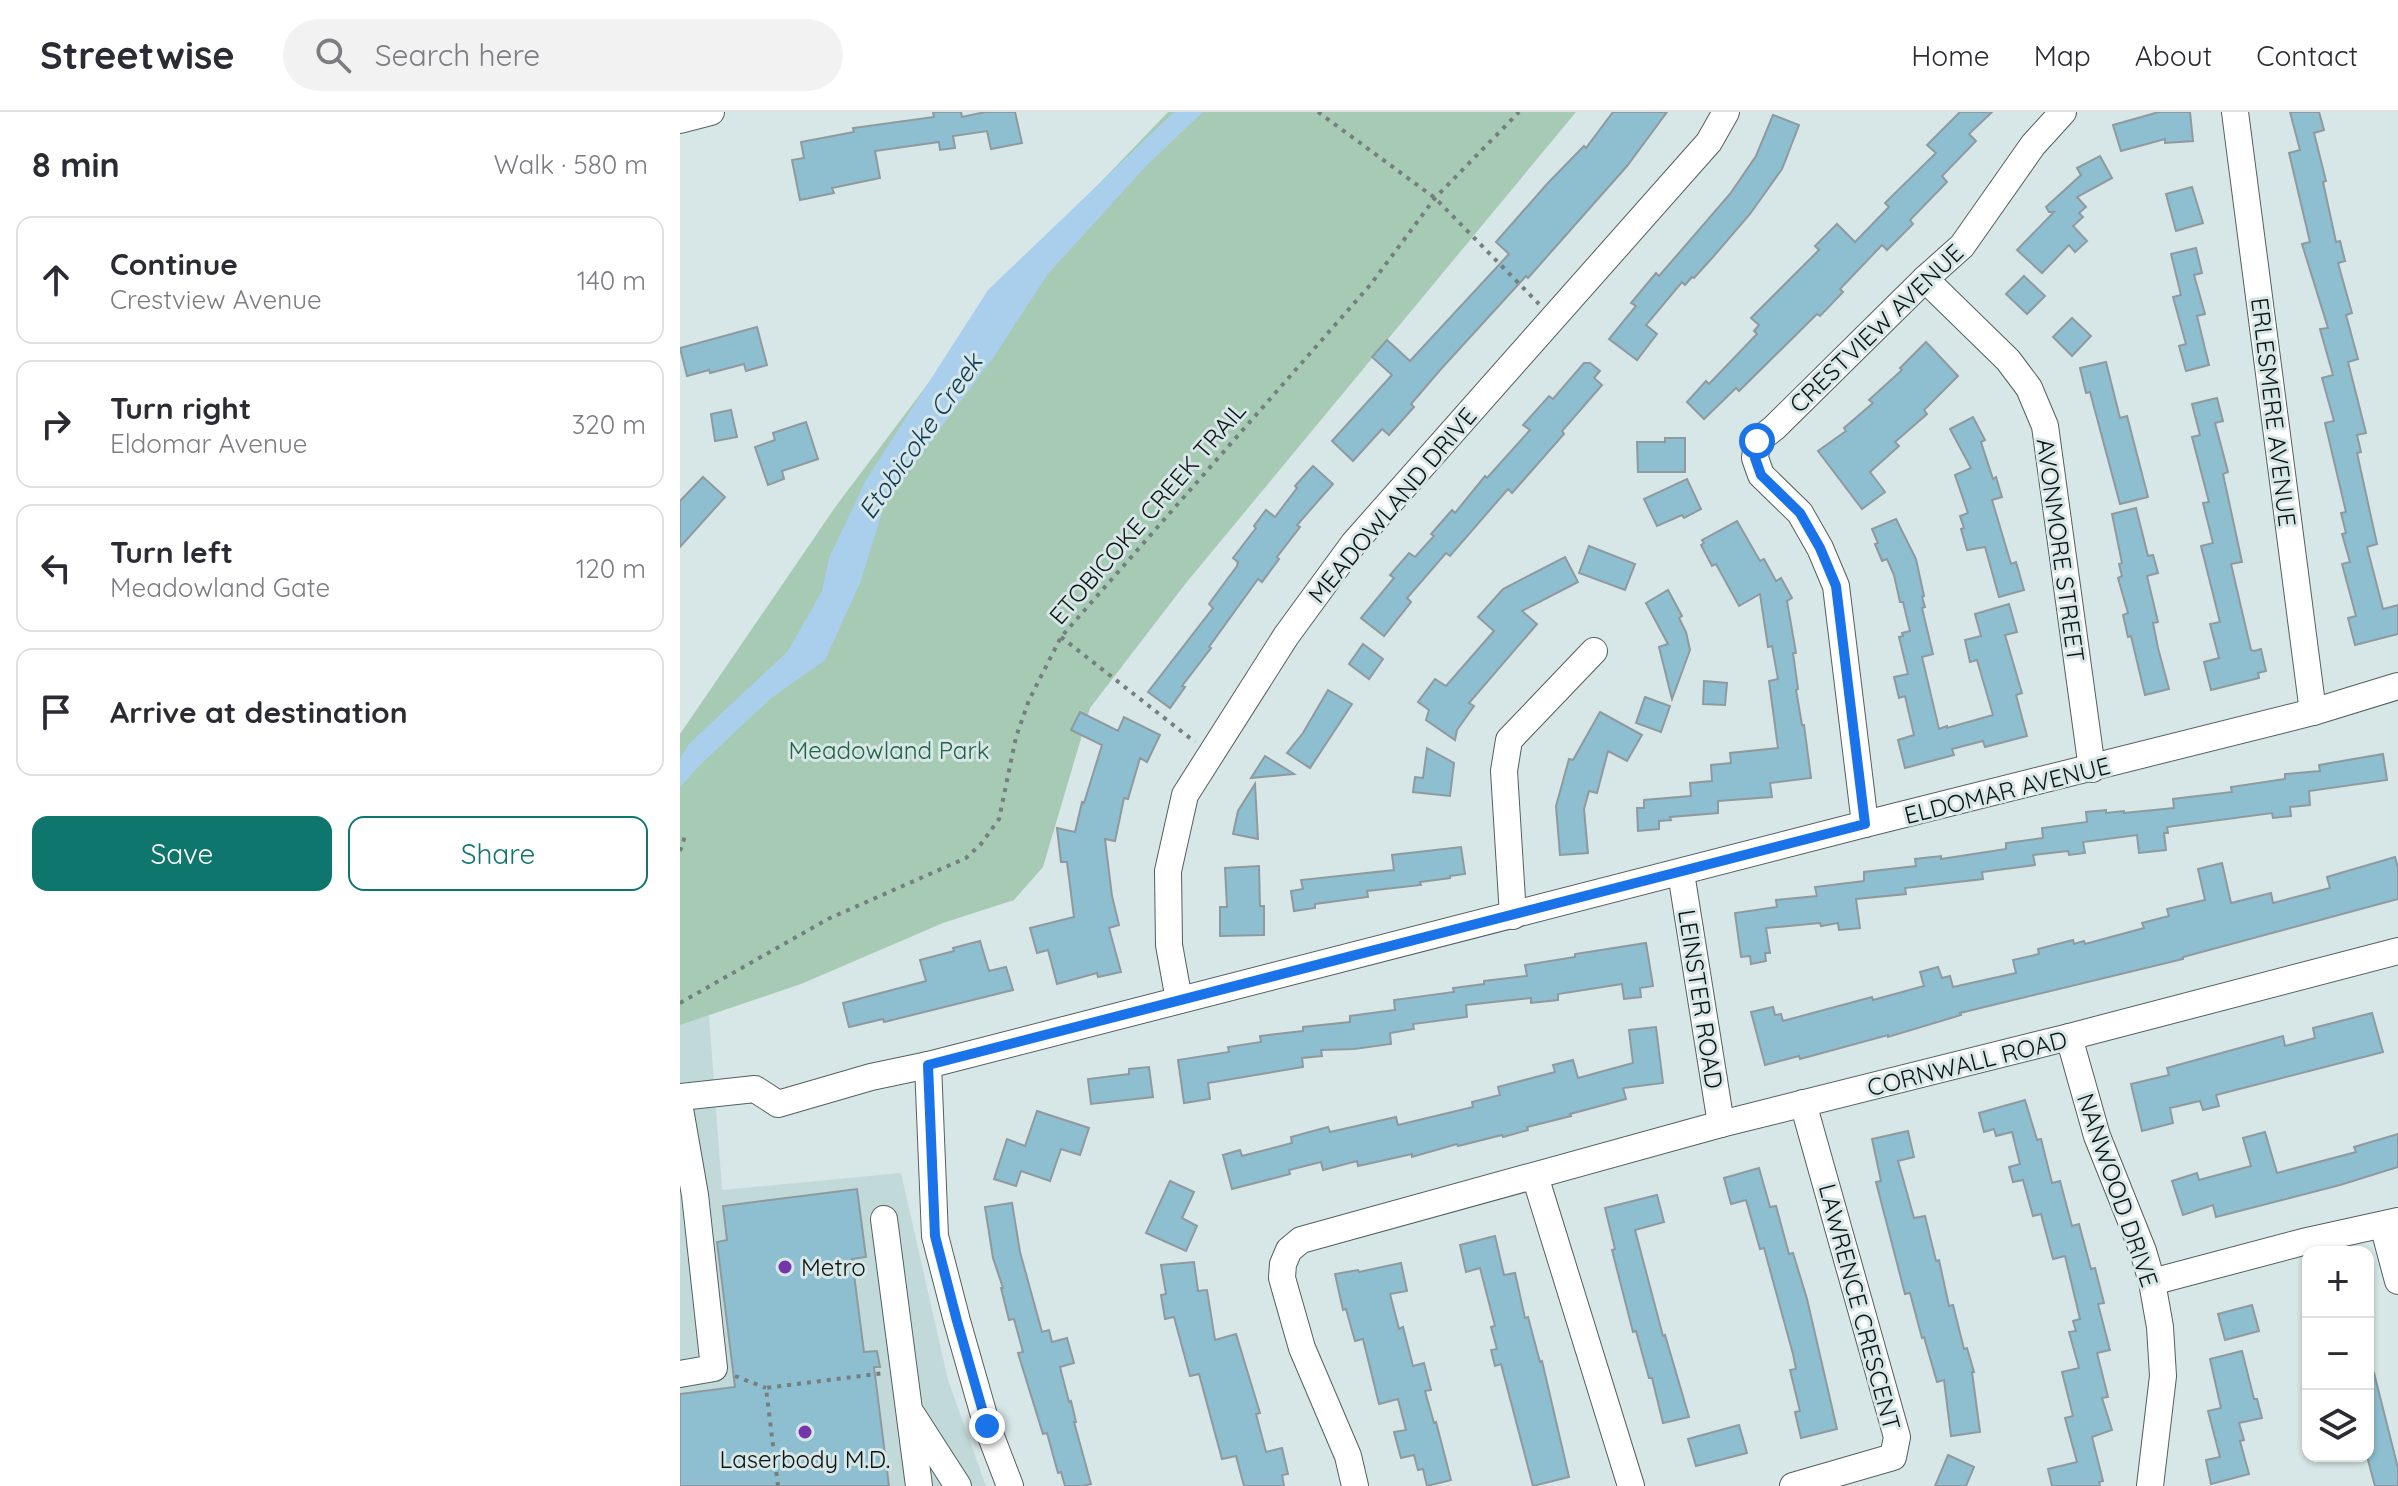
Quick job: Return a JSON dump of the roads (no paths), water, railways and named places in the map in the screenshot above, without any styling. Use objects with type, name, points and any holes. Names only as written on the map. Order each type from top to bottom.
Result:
[{"type":"street","points":[[680,120],[711,112]]},
{"type":"street","name":"MEADOWLAND DRIVE","points":[[1179,1000],[1169,945],[1168,871],[1185,795],[1286,636],[1354,543],[1709,142],[1726,112]]},
{"type":"street","name":"CRESTVIEW AVENUE","points":[[1865,824],[1836,586],[1820,548],[1800,513],[1761,475],[1755,458],[1757,441],[1962,246],[2033,145],[2063,112]]},
{"type":"street","name":"ERLESMERE AVENUE","points":[[2235,112],[2313,712]]},
{"type":"street","name":"AVONMORE STREET","points":[[1925,279],[2008,360],[2029,388],[2045,426],[2092,769]]},
{"type":"street","points":[[1513,916],[1504,771],[1509,740],[1594,651]]},
{"type":"street","name":"ELDOMAR AVENUE","points":[[680,1097],[755,1089],[778,1104],[871,1077],[2313,712],[2398,686]]},
{"type":"street","name":"LEINSTER ROAD","points":[[1681,873],[1721,1124]]},
{"type":"street","name":"CORNWALL ROAD","points":[[1355,1486],[1348,1456],[1302,1348],[1282,1278],[1283,1264],[1289,1250],[1301,1240],[1721,1124],[2398,951]]},
{"type":"street","name":"NANWOOD DRIVE","points":[[2069,1037],[2097,1136],[2143,1251],[2152,1282],[2160,1327],[2163,1376],[2150,1486]]},
{"type":"street","points":[[928,1065],[935,1236],[983,1411],[1010,1486]]},
{"type":"street","name":"LAWRENCE CRESCENT","points":[[1793,1486],[1893,1457],[1897,1437],[1803,1103]]},
{"type":"street","points":[[680,1109],[695,1195],[714,1368],[680,1374]]},
{"type":"street","points":[[1535,1176],[1631,1486]]},
{"type":"street","points":[[884,1219],[919,1486]]},
{"type":"street","points":[[2152,1282],[2303,1242],[2390,1223],[2398,1281]]},
{"type":"street","points":[[909,1409],[958,1486]]},
{"type":"water","name":"Etobicoke Creek","points":[[1174,112],[1203,112],[1147,165],[1047,275],[995,355],[885,503],[860,583],[825,660],[770,699],[680,787],[680,759],[689,744],[788,651],[822,591],[829,558],[866,480],[988,290]]},
{"type":"place","name":"Metro","points":[[785,1267]]},
{"type":"place","name":"Laserbody M.D.","points":[[805,1432]]},
{"type":"park label","name":"Meadowland Park","points":[[889,750]]}]
